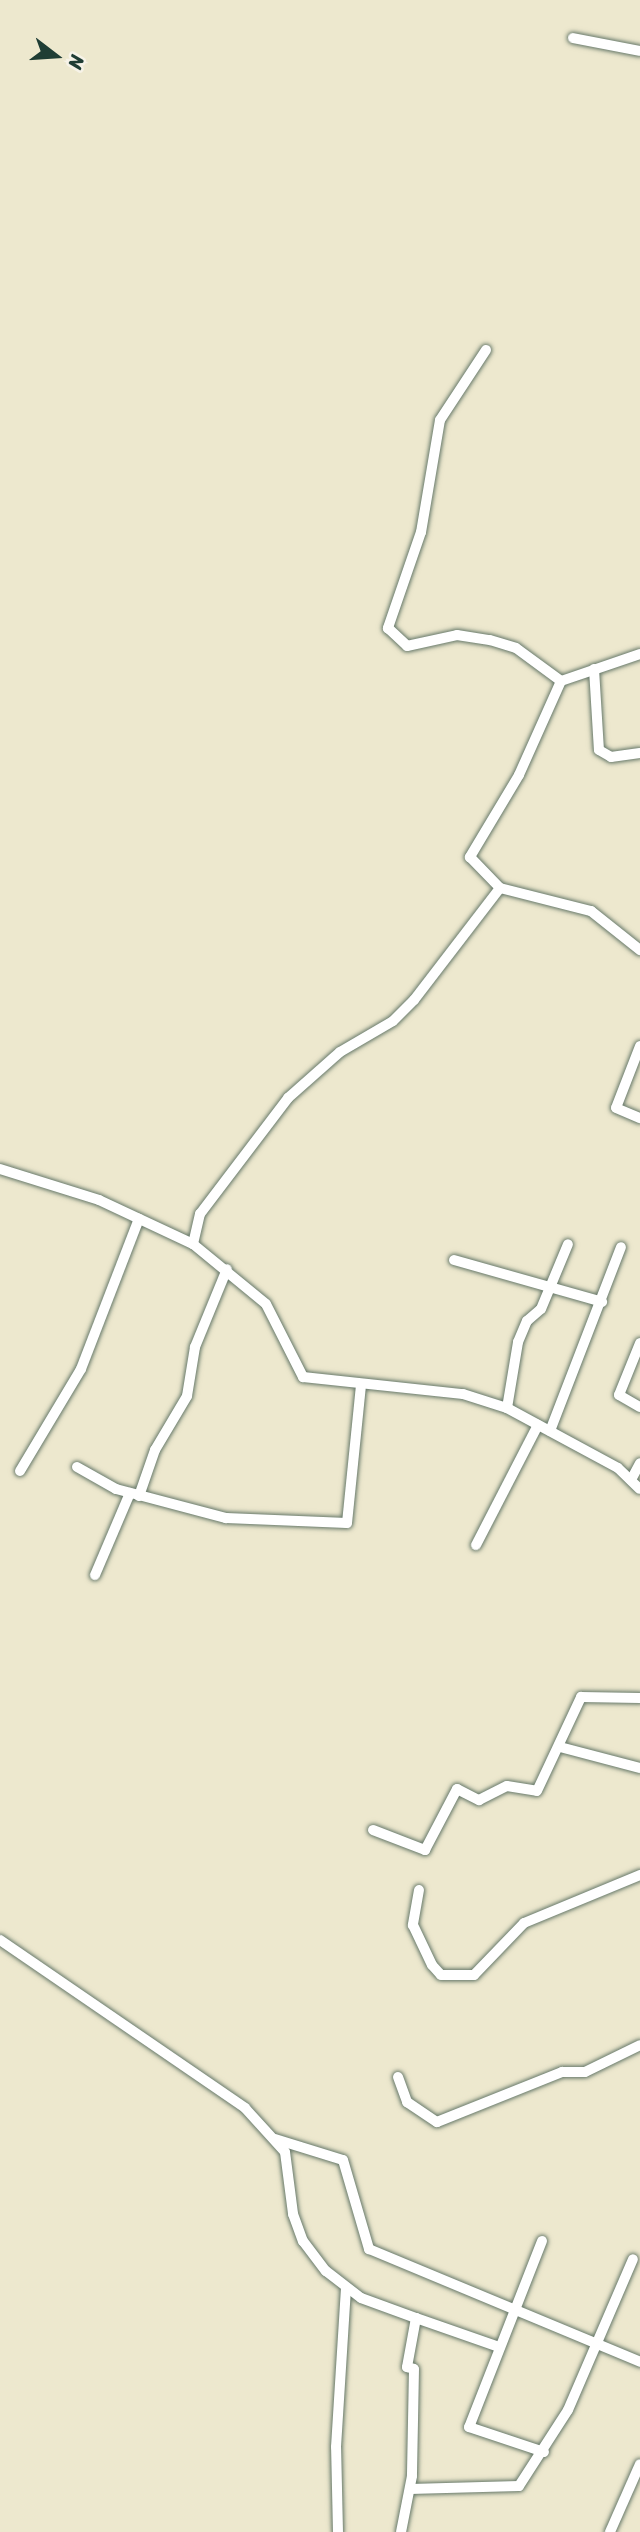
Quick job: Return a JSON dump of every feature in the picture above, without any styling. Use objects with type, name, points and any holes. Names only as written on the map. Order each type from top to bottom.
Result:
[{"type":"street","points":[[573,38],[640,51]]},
{"type":"street","points":[[486,350],[440,420],[421,531],[388,628],[407,646],[457,635],[490,640],[516,648],[561,681]]},
{"type":"street","points":[[640,654],[561,681],[519,775],[470,858],[500,888],[591,911],[640,950]]},
{"type":"street","points":[[594,669],[599,750],[611,757],[640,753]]},
{"type":"street","points":[[193,1244],[200,1214],[258,1133],[340,1052],[393,1021],[414,1000],[500,888]]},
{"type":"street","points":[[640,1046],[616,1108],[640,1118]]},
{"type":"street","points":[[0,1169],[139,1219],[193,1244],[227,1269],[266,1304],[295,1371],[361,1384],[463,1394],[507,1408],[631,1480],[640,1489]]},
{"type":"street","points":[[20,1471],[81,1369],[139,1219]]},
{"type":"street","points":[[507,1408],[518,1342],[551,1286],[568,1244]]},
{"type":"street","points":[[550,1431],[621,1247]]},
{"type":"street","points":[[454,1259],[602,1302]]},
{"type":"street","points":[[95,1576],[155,1450],[187,1396],[195,1346],[227,1269]]},
{"type":"street","points":[[640,1343],[619,1395],[640,1406]]},
{"type":"street","points":[[77,1467],[134,1495],[226,1518],[347,1523],[361,1384]]},
{"type":"street","points":[[477,1545],[538,1425]]},
{"type":"street","points":[[631,1480],[640,1463]]},
{"type":"street","points":[[373,1830],[425,1850],[457,1789],[479,1800],[507,1786],[537,1791],[582,1697],[640,1698]]},
{"type":"street","points":[[560,1747],[640,1768]]},
{"type":"street","points":[[419,1890],[412,1925],[432,1965],[441,1975],[474,1975],[524,1923],[640,1875]]},
{"type":"street","points":[[0,1940],[245,2108],[285,2152],[303,2241],[346,2288],[416,2318],[499,2347]]},
{"type":"street","points":[[398,2077],[407,2102],[437,2122],[562,2072],[585,2072],[639,2047]]},
{"type":"street","points":[[275,2139],[344,2160],[369,2249],[640,2362]]},
{"type":"street","points":[[542,2241],[512,2308],[470,2427],[544,2452]]},
{"type":"street","points":[[410,2489],[519,2486],[544,2452],[598,2343],[633,2259]]},
{"type":"street","points":[[338,2532],[336,2447],[346,2288]]},
{"type":"street","points":[[401,2532],[410,2489],[414,2369],[407,2367],[416,2318]]},
{"type":"street","points":[[612,2531],[640,2464]]}]
